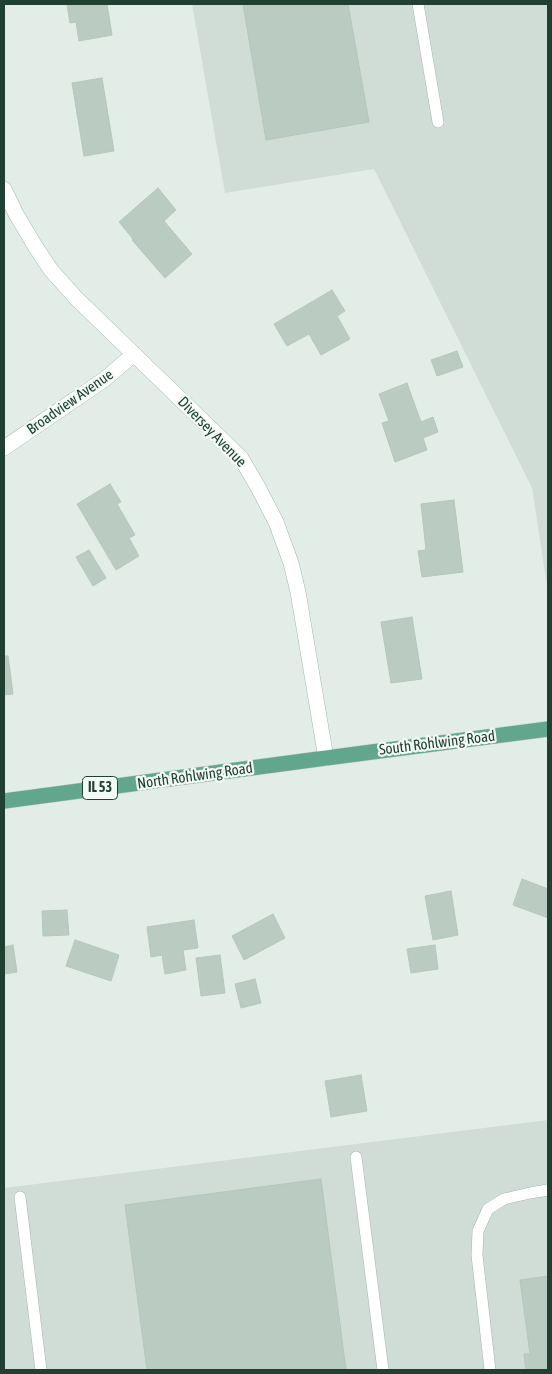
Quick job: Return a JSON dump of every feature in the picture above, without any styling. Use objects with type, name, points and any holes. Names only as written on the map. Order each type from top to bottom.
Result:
[{"type":"main road","name":"South Rohlwing Road","points":[[326,758],[548,729]]},
{"type":"main road","name":"North Rohlwing Road","points":[[4,801],[326,758]]},
{"type":"street","name":"Diversey Avenue","points":[[4,189],[20,222],[51,270],[76,298],[241,458],[259,489],[276,522],[292,563],[326,758]]},
{"type":"street","name":"Broadview Avenue","points":[[4,448],[105,379],[134,354]]},
{"type":"lane","points":[[418,4],[438,122]]},
{"type":"lane","points":[[356,1157],[383,1370]]},
{"type":"lane","points":[[490,1370],[477,1255],[478,1231],[488,1209],[504,1199],[548,1190]]},
{"type":"lane","points":[[20,1197],[41,1370]]},
{"type":"shaded area","points":[[192,4],[548,4],[548,592],[532,488],[374,169],[225,193]]},
{"type":"shaded area","points":[[548,1120],[548,1370],[4,1370],[4,1188]]},
{"type":"building","points":[[67,4],[107,4],[112,35],[79,41],[76,22],[70,23]]},
{"type":"building","points":[[243,4],[348,4],[369,122],[266,140]]},
{"type":"building","points":[[102,78],[114,151],[84,156],[72,83]]},
{"type":"building","points":[[158,188],[176,210],[164,221],[192,254],[165,278],[119,222]]},
{"type":"building","points":[[332,290],[345,311],[337,316],[350,339],[321,355],[309,334],[287,346],[274,324]]},
{"type":"building","points":[[457,351],[463,367],[437,376],[431,360]]},
{"type":"building","points":[[407,383],[421,422],[433,417],[438,432],[423,438],[427,450],[395,462],[382,423],[389,421],[379,394]]},
{"type":"building","points":[[110,484],[121,502],[117,504],[135,535],[129,538],[139,556],[116,570],[77,504]]},
{"type":"building","points":[[454,500],[463,572],[422,577],[418,551],[426,550],[421,504]]},
{"type":"building","points":[[89,550],[106,578],[93,586],[76,557]]},
{"type":"building","points":[[412,617],[422,679],[391,683],[381,622]]},
{"type":"building","points":[[4,656],[8,656],[13,694],[4,695]]},
{"type":"building","points":[[522,879],[548,889],[548,918],[513,905]]},
{"type":"building","points":[[451,891],[458,935],[433,940],[425,896]]},
{"type":"building","points":[[67,910],[69,935],[43,936],[42,911]]},
{"type":"building","points":[[273,914],[285,938],[244,960],[232,936]]},
{"type":"building","points":[[194,920],[198,948],[183,950],[186,970],[165,974],[162,955],[151,957],[147,927]]},
{"type":"building","points":[[75,940],[119,955],[111,981],[66,966]]},
{"type":"building","points":[[13,945],[17,972],[4,974],[4,947]]},
{"type":"building","points":[[435,945],[438,969],[411,973],[407,949]]},
{"type":"building","points":[[220,955],[225,993],[201,996],[196,958]]},
{"type":"building","points":[[255,979],[261,1003],[241,1008],[235,984]]},
{"type":"building","points":[[361,1075],[367,1111],[331,1117],[325,1081]]},
{"type":"building","points":[[321,1179],[346,1370],[147,1370],[125,1205]]},
{"type":"building","points":[[548,1276],[548,1370],[526,1370],[524,1354],[530,1354],[520,1280]]}]
